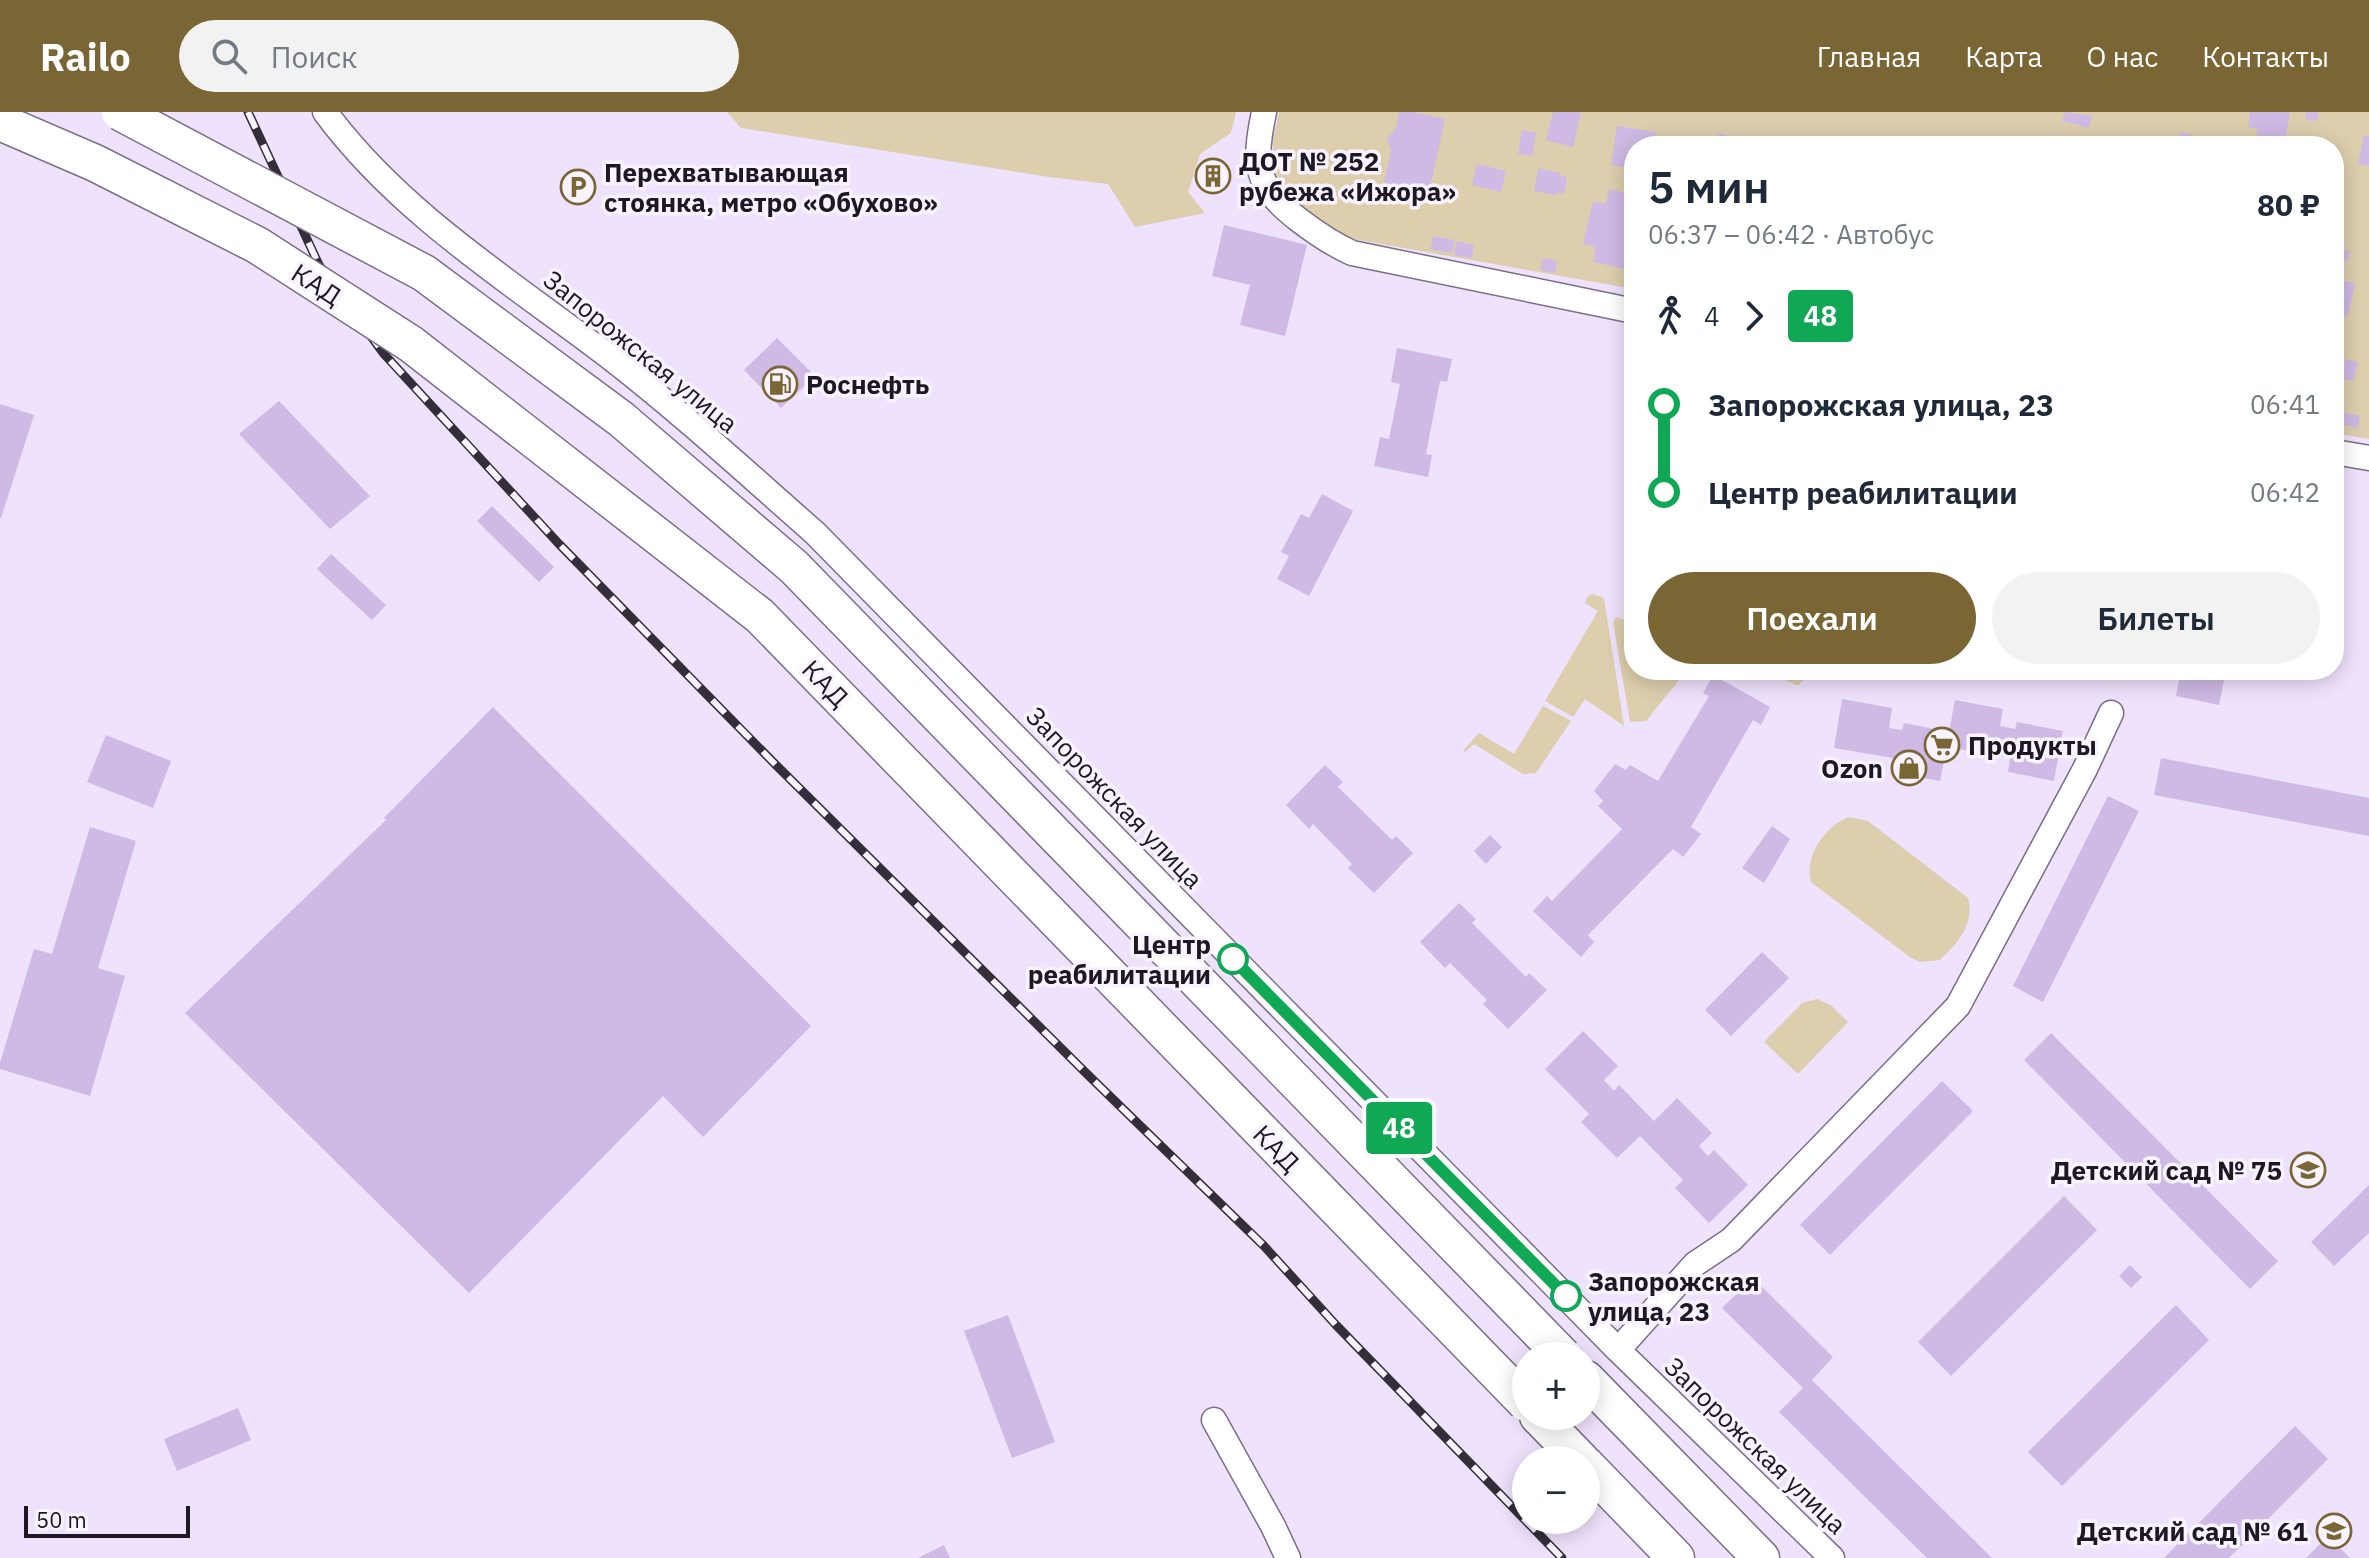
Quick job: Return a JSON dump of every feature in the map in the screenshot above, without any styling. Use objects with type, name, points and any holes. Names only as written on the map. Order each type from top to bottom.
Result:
[{"type":"highway","points":[[120,112],[424,273],[621,419],[794,567],[1549,1342]]},
{"type":"highway","name":"КАД","points":[[0,122],[95,163],[257,245],[411,344],[760,616],[1512,1389]]},
{"type":"highway","points":[[1600,1393],[1761,1558]]},
{"type":"highway","points":[[1552,1430],[1567,1446]]},
{"type":"highway","points":[[1600,1479],[1676,1558]]},
{"type":"street","name":"Запорожская улица","points":[[325,112],[384,179],[433,223],[675,409],[815,533],[1618,1350],[1832,1558]]},
{"type":"street","points":[[1264,112],[1257,144],[1259,167],[1267,190],[1281,206],[1330,243],[1352,253],[1624,309]]},
{"type":"street","points":[[2344,454],[2369,458]]},
{"type":"street","points":[[1618,1350],[1695,1264],[1731,1240],[1958,1006],[2085,769],[2111,713]]},
{"type":"street","points":[[1214,1420],[1288,1558]]},
{"type":"shaded area","points":[[727,112],[1236,112],[1231,133],[1200,154],[1188,192],[1205,213],[1135,227],[1108,184],[741,128]]},
{"type":"shaded area","points":[[1279,112],[2369,112],[2369,439],[2344,435],[2344,136],[1624,136],[1624,287],[1342,237],[1297,204],[1280,186],[1273,164],[1273,140]]},
{"type":"shaded area","points":[[1592,594],[1604,598],[1624,726],[1585,699],[1573,717],[1545,701],[1598,611],[1585,603]]},
{"type":"shaded area","points":[[1616,617],[1624,620],[1624,680],[1679,680],[1646,721],[1630,722],[1613,622]]},
{"type":"shaded area","points":[[1784,680],[1803,680],[1796,685]]},
{"type":"shaded area","points":[[1543,706],[1571,721],[1536,773],[1523,774],[1474,744],[1463,751],[1479,733],[1514,754]]},
{"type":"shaded area","points":[[1849,817],[1868,821],[1968,898],[1967,925],[1959,940],[1940,960],[1920,962],[1911,958],[1811,882],[1811,862],[1818,843],[1832,827]]},
{"type":"shaded area","points":[[1817,999],[1832,1006],[1848,1022],[1798,1074],[1764,1042],[1802,1003]]},
{"type":"building","points":[[1399,112],[1445,119],[1428,197],[1392,193],[1393,189],[1383,187],[1391,151],[1387,139],[1396,128]]},
{"type":"building","points":[[1553,112],[1581,112],[1573,147],[1546,140]]},
{"type":"building","points":[[2065,112],[2092,116],[2089,128],[2062,121]]},
{"type":"building","points":[[2250,112],[2290,112],[2286,136],[2256,136],[2258,129],[2248,127]]},
{"type":"building","points":[[2306,112],[2319,112],[2317,121],[2305,119]]},
{"type":"building","points":[[1617,126],[1656,132],[1655,136],[1624,136],[1624,167],[1611,165]]},
{"type":"building","points":[[1522,130],[1536,133],[1532,156],[1518,154]]},
{"type":"building","points":[[2364,135],[2369,136],[2369,166],[2358,164]]},
{"type":"building","points":[[1477,164],[1506,171],[1501,192],[1472,185]]},
{"type":"building","name":"ДОТ № 252 рубежа «Ижора»","points":[[1207,167],[1223,171],[1219,186],[1203,181]]},
{"type":"building","points":[[1538,168],[1567,177],[1564,194],[1534,191]]},
{"type":"building","points":[[1609,189],[1624,193],[1624,269],[1593,262],[1596,247],[1583,244],[1593,201],[1606,204]]},
{"type":"building","points":[[1224,225],[1307,245],[1285,336],[1240,325],[1250,285],[1212,276]]},
{"type":"building","points":[[1433,236],[1454,240],[1452,253],[1430,249]]},
{"type":"building","points":[[1456,241],[1474,245],[1472,258],[1454,255]]},
{"type":"building","points":[[2344,250],[2350,251],[2348,261],[2344,260]]},
{"type":"building","points":[[1543,258],[1557,261],[1555,273],[1540,270]]},
{"type":"building","points":[[2344,281],[2355,283],[2348,316],[2344,315]]},
{"type":"building","points":[[777,338],[815,376],[781,408],[744,370]]},
{"type":"building","points":[[1397,348],[1452,359],[1447,382],[1440,381],[1426,454],[1432,455],[1428,477],[1374,466],[1380,437],[1389,439],[1400,384],[1391,382]]},
{"type":"building","points":[[2346,359],[2358,362],[2353,381],[2344,379]]},
{"type":"building","points":[[279,401],[370,496],[330,529],[239,434]]},
{"type":"building","points":[[0,404],[34,415],[1,518],[0,518]]},
{"type":"building","points":[[2344,412],[2360,416],[2358,428],[2344,425]]},
{"type":"building","points":[[1322,494],[1353,511],[1309,596],[1277,579],[1289,556],[1281,552],[1301,514],[1309,518]]},
{"type":"building","points":[[492,506],[554,567],[539,582],[477,521]]},
{"type":"building","points":[[331,554],[386,605],[372,620],[317,569]]},
{"type":"building","points":[[1710,680],[1722,680],[1770,707],[1761,725],[1753,720],[1691,827],[1701,834],[1683,857],[1673,849],[1588,935],[1594,942],[1581,957],[1533,911],[1547,896],[1552,901],[1622,829],[1598,806],[1603,801],[1594,791],[1615,764],[1626,770],[1630,765],[1658,781],[1709,696],[1703,693]]},
{"type":"building","points":[[2179,680],[2224,680],[2219,705],[2176,696]]},
{"type":"building","points":[[1842,699],[1892,708],[1889,728],[1902,730],[1904,723],[1949,732],[1955,700],[2003,709],[2000,726],[2015,729],[2017,722],[2063,731],[2054,781],[2008,772],[2010,758],[1947,747],[1940,781],[1897,773],[1899,759],[1834,748]]},
{"type":"building","points":[[493,707],[811,1026],[703,1137],[663,1096],[469,1293],[185,1013],[386,820],[384,818]]},
{"type":"building","points":[[106,735],[171,761],[153,808],[87,782]]},
{"type":"building","points":[[2161,758],[2369,798],[2369,836],[2154,795]]},
{"type":"building","points":[[1325,765],[1343,782],[1338,787],[1392,840],[1396,836],[1413,853],[1374,893],[1348,868],[1352,864],[1313,824],[1309,829],[1286,805]]},
{"type":"building","points":[[2108,796],[2139,811],[2043,1002],[2013,986]]},
{"type":"building","points":[[1772,826],[1790,839],[1764,883],[1742,868]]},
{"type":"building","points":[[90,827],[136,841],[98,968],[125,976],[90,1096],[0,1069],[0,1063],[34,949],[52,954]]},
{"type":"building","points":[[1490,835],[1502,847],[1486,864],[1474,851]]},
{"type":"building","points":[[1459,903],[1476,919],[1472,923],[1526,977],[1529,973],[1547,990],[1508,1029],[1483,1004],[1487,1000],[1450,963],[1445,968],[1420,942]]},
{"type":"building","points":[[1762,952],[1789,978],[1731,1036],[1705,1010]]},
{"type":"building","points":[[1583,1031],[1618,1066],[1604,1080],[1614,1091],[1619,1085],[1654,1121],[1677,1098],[1712,1133],[1699,1146],[1708,1156],[1714,1150],[1748,1185],[1709,1223],[1675,1188],[1683,1180],[1640,1136],[1617,1158],[1581,1122],[1589,1114],[1545,1069]]},
{"type":"building","points":[[2051,1033],[2278,1261],[2250,1289],[2024,1060]]},
{"type":"building","points":[[1942,1081],[1973,1111],[1830,1255],[1800,1225]]},
{"type":"building","points":[[2369,1185],[2369,1233],[2334,1266],[2311,1242]]},
{"type":"building","points":[[2064,1196],[2097,1230],[1951,1376],[1918,1342]]},
{"type":"building","points":[[2130,1265],[2142,1277],[2131,1288],[2119,1276]]},
{"type":"building","points":[[1753,1278],[1833,1357],[1812,1380],[1992,1558],[1927,1558],[1779,1412],[1803,1388],[1722,1308]]},
{"type":"building","points":[[2176,1305],[2209,1340],[2062,1486],[2028,1452]]},
{"type":"building","points":[[1008,1315],[1055,1442],[1012,1458],[964,1331]]},
{"type":"building","points":[[238,1408],[251,1440],[177,1471],[164,1439]]},
{"type":"building","points":[[2295,1426],[2328,1459],[2229,1558],[2164,1558]]},
{"type":"building","points":[[2328,1536],[2350,1558],[2306,1558]]},
{"type":"building","points":[[944,1545],[950,1558],[918,1558]]},
{"type":"railway","points":[[248,112],[319,265],[384,354],[559,544],[774,763],[1264,1246],[1336,1325],[1562,1558]]},
{"type":"bus line","name":"48","points":[[1233,959],[1566,1296]]},
{"type":"place","name":"ДОТ № 252 рубежа «Ижора»","points":[[1213,176]]},
{"type":"place","name":"Перехватывающая стоянка, метро «Обухово»","points":[[578,187]]},
{"type":"place","name":"Роснефть","points":[[780,384]]},
{"type":"place","name":"Продукты","points":[[1942,745]]},
{"type":"place","name":"Ozon","points":[[1909,768]]},
{"type":"place","name":"Центр реабилитации","points":[[1233,959]]},
{"type":"place","name":"Детский сад № 75","points":[[2308,1170]]},
{"type":"place","name":"Запорожская улица, 23","points":[[1566,1296]]},
{"type":"place","name":"Детский сад № 61","points":[[2334,1531]]}]
